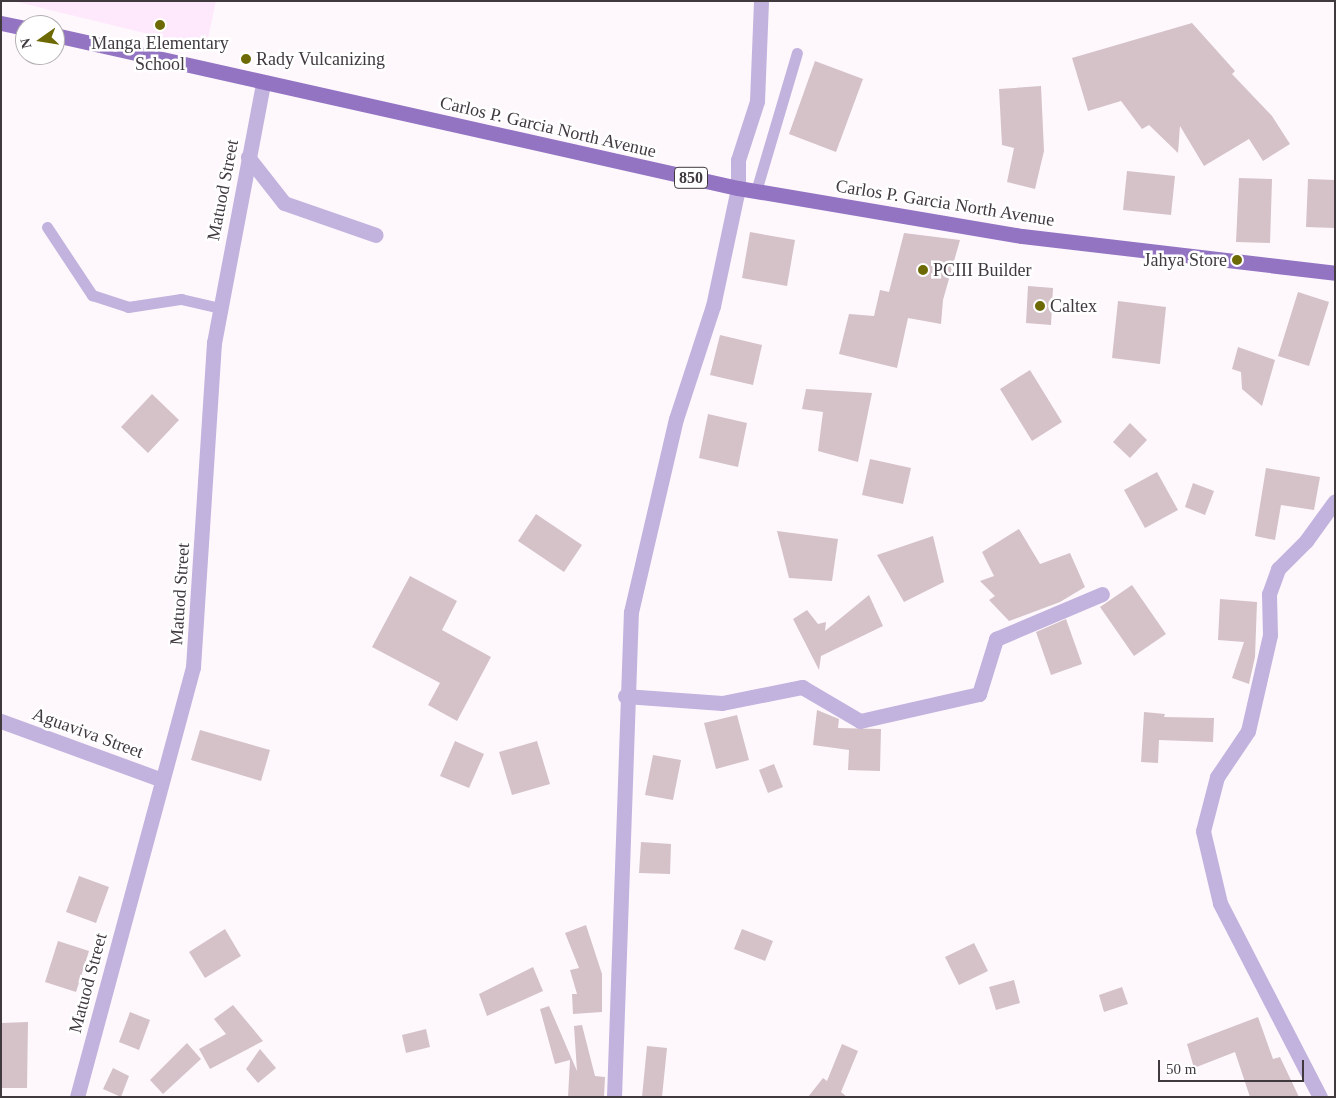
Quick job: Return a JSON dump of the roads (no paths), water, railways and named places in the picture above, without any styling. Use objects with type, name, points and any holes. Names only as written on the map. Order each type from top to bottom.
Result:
[{"type":"main road","points":[[1,23],[15,26]]},
{"type":"main road","name":"Carlos P. Garcia North Avenue","points":[[65,37],[738,188],[1022,236],[1335,273]]},
{"type":"street","points":[[614,1097],[626,804],[625,696],[631,612],[676,419],[713,306],[738,188],[738,160],[756,101],[761,1]]},
{"type":"street","name":"Matuod Street","points":[[77,1097],[177,730],[198,635],[206,441],[220,308],[263,83]]},
{"type":"street","points":[[248,157],[284,204],[376,235]]},
{"type":"street","points":[[1320,1097],[1220,903],[1203,831],[1217,776],[1248,731],[1270,635],[1269,594],[1278,568],[1306,541],[1335,501]]},
{"type":"street","points":[[625,696],[722,703],[802,687],[860,721],[979,694],[996,639],[1102,594]]},
{"type":"street","name":"Aguaviva Street","points":[[1,721],[162,780]]},
{"type":"lane","points":[[756,191],[797,53]]},
{"type":"lane","points":[[47,227],[92,295],[128,307],[181,299],[220,308]]},
{"type":"place","name":"Manga Elementary School","points":[[160,25]]},
{"type":"place","name":"Rady Vulcanizing","points":[[246,59]]},
{"type":"place","name":"Jahya Store","points":[[1237,260]]},
{"type":"place","name":"PCIII Builder","points":[[923,270]]},
{"type":"place","name":"Caltex","points":[[1040,306]]}]
